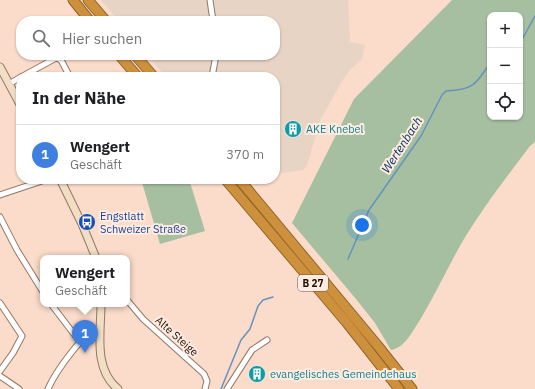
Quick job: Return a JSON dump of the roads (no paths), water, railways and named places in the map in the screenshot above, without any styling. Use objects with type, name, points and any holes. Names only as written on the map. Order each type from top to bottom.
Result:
[{"type":"highway","points":[[73,0],[86,16]]},
{"type":"highway","points":[[88,0],[102,16]]},
{"type":"highway","points":[[123,60],[134,72]]},
{"type":"highway","points":[[139,60],[150,72]]},
{"type":"highway","name":"B 27","points":[[229,184],[347,323],[399,389]]},
{"type":"highway","name":"B 27","points":[[243,184],[412,389]]},
{"type":"street","points":[[210,0],[213,16]]},
{"type":"street","points":[[30,72],[52,60]]},
{"type":"street","points":[[61,60],[67,72]]},
{"type":"street","points":[[213,72],[215,60]]},
{"type":"street","points":[[0,67],[16,97]]},
{"type":"street","points":[[9,84],[16,80]]},
{"type":"street","points":[[0,195],[33,184]]},
{"type":"street","points":[[62,184],[82,224],[95,255]]},
{"type":"street","points":[[0,217],[17,250],[40,287]]},
{"type":"street","points":[[0,303],[22,336],[13,353],[0,371]]},
{"type":"street","name":"Alte Steige","points":[[130,304],[143,319],[204,374],[207,381],[205,389]]},
{"type":"street","points":[[53,307],[80,342]]},
{"type":"street","points":[[101,307],[101,359],[103,369],[110,381],[118,389]]},
{"type":"street","points":[[48,389],[60,368],[80,342],[93,330],[100,329]]},
{"type":"street","points":[[227,389],[252,350],[267,340]]},
{"type":"street","points":[[0,376],[19,389]]},
{"type":"waterway","name":"Wertenbach","points":[[523,38],[535,16]]},
{"type":"waterway","name":"Wertenbach","points":[[348,259],[369,210],[421,136],[442,95],[446,91],[468,88],[481,77],[487,68]]},
{"type":"waterway","name":"Wertenbach","points":[[221,389],[241,340],[250,329],[258,306],[263,300],[273,297]]},
{"type":"place","name":"AKE Knebel","points":[[293,129]]},
{"type":"place","name":"Engstlatt Schweizer Straße","points":[[87,222]]},
{"type":"place","name":"Wengert","points":[[85,353]]},
{"type":"place","name":"evangelisches Gemeindehaus","points":[[257,374]]}]
